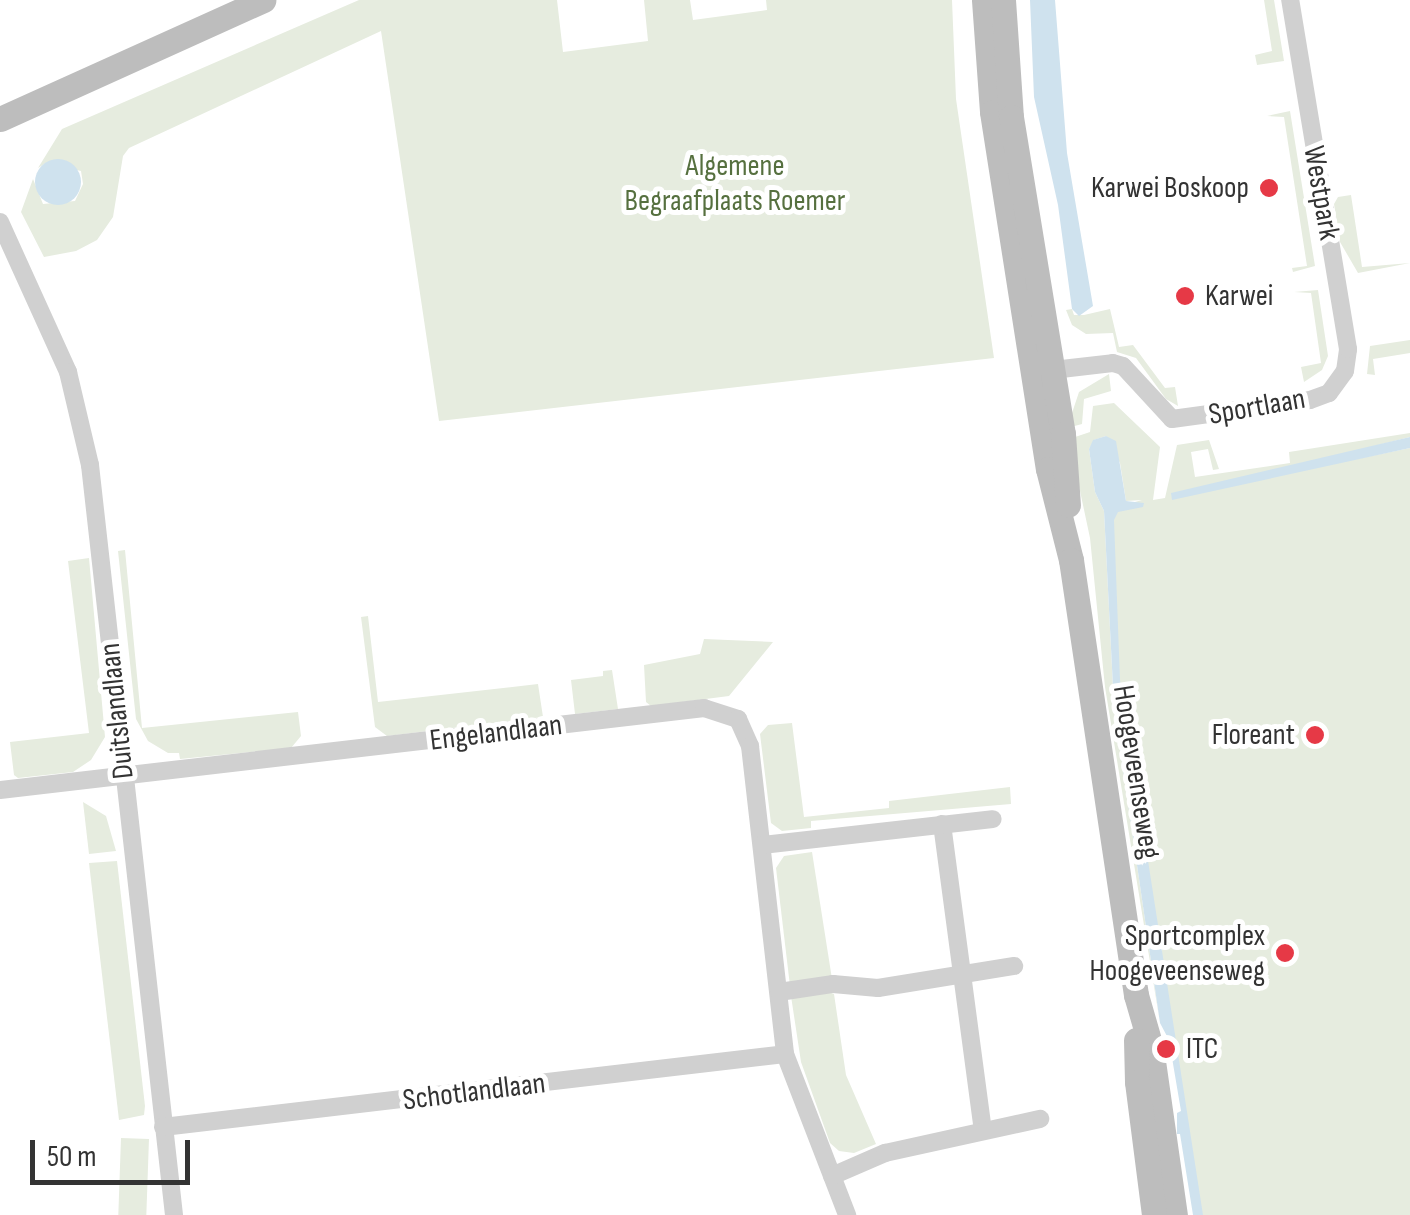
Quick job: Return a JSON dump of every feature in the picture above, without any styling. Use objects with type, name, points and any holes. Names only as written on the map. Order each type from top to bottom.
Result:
[{"type":"main road","points":[[0,119],[263,0]]},
{"type":"main road","name":"Hoogeveenseweg","points":[[984,0],[992,112],[1044,371]]},
{"type":"main road","name":"Hoogeveenseweg","points":[[1003,0],[1011,118],[1044,371],[1048,469],[1071,560],[1136,995],[1151,1047],[1166,1214]]},
{"type":"street","name":"Westpark","points":[[1290,0],[1348,349],[1345,371],[1337,384]]},
{"type":"street","name":"Duitslandlaan","points":[[0,222],[6,250],[68,372],[90,465],[174,1215]]},
{"type":"street","name":"Sportlaan","points":[[1044,371],[1113,363],[1130,369],[1172,419],[1310,400],[1329,393],[1337,384]]},
{"type":"street","name":"Engelandlaan","points":[[0,790],[704,708],[738,719],[750,746],[785,1054],[847,1215]]},
{"type":"street","points":[[762,845],[993,819]]},
{"type":"street","points":[[942,824],[982,1130]]},
{"type":"street","points":[[779,992],[833,984],[878,988],[1014,966]]},
{"type":"street","name":"Schotlandlaan","points":[[163,1127],[785,1054]]},
{"type":"street","points":[[832,1176],[885,1153],[1040,1119]]},
{"type":"green space","name":"Algemene Begraafplaats Roemer","points":[[359,0],[557,0],[563,52],[648,41],[644,0],[690,0],[693,20],[767,10],[766,0],[952,0],[956,99],[994,358],[439,421],[381,31],[129,148],[123,156],[113,217],[97,240],[76,251],[44,257],[21,212],[33,179],[43,204],[75,201],[83,184],[81,171],[46,163],[38,168],[62,129]]},
{"type":"green space","points":[[1264,0],[1274,0],[1284,61],[1257,65],[1255,55],[1272,51]]},
{"type":"green space","points":[[1290,111],[1315,266],[1293,272],[1292,268],[1307,266],[1284,117],[1267,116]]},
{"type":"green space","points":[[1351,195],[1362,267],[1410,263],[1358,273],[1340,242],[1334,204],[1338,197]]},
{"type":"green space","points":[[1318,290],[1328,356],[1322,370],[1304,382],[1301,367],[1321,363],[1311,293],[1294,292]]},
{"type":"green space","points":[[1072,309],[1074,315],[1084,315],[1110,309],[1119,347],[1133,345],[1165,388],[1175,387],[1178,406],[1166,399],[1136,358],[1117,352],[1113,333],[1086,334],[1072,325],[1066,310]]},
{"type":"green space","points":[[1410,340],[1410,353],[1373,359],[1375,375],[1367,374],[1370,346]]},
{"type":"green space","points":[[1109,374],[1111,391],[1084,399],[1082,424],[1067,428],[1079,392]]},
{"type":"green space","name":"Sportcomplex Hoogeveenseweg","points":[[1114,403],[1160,447],[1153,500],[1165,498],[1177,445],[1209,440],[1219,469],[1213,470],[1208,449],[1191,452],[1195,477],[1290,463],[1289,452],[1410,433],[1410,437],[1172,497],[1410,448],[1410,1215],[1201,1215],[1119,692],[1110,509],[1142,500],[1126,501],[1120,463],[1106,436],[1094,440],[1089,449],[1095,492],[1104,511],[1114,707],[1160,1023],[1105,687],[1090,538],[1069,439],[1090,432],[1093,406]]},
{"type":"green space","points":[[125,550],[142,728],[298,712],[301,736],[291,748],[180,759],[179,753],[168,753],[148,741],[136,719],[118,551]]},
{"type":"green space","points":[[89,558],[105,737],[91,760],[73,772],[18,778],[14,775],[10,742],[89,733],[68,561]]},
{"type":"green space","points":[[368,616],[378,702],[538,684],[543,717],[387,736],[375,727],[361,617]]},
{"type":"green space","points":[[704,639],[773,642],[729,696],[651,706],[646,702],[644,665],[700,654]]},
{"type":"green space","points":[[612,670],[618,709],[575,714],[571,680],[603,676],[603,671]]},
{"type":"green space","points":[[792,723],[804,817],[889,808],[889,801],[1010,787],[1011,804],[811,821],[811,828],[782,831],[771,823],[760,734],[768,725]]},
{"type":"green space","points":[[83,802],[106,816],[116,851],[89,854]]},
{"type":"green space","points":[[812,852],[832,979],[790,986],[776,868],[784,856]]},
{"type":"green space","points":[[117,861],[145,1106],[144,1115],[119,1120],[89,863]]},
{"type":"green space","points":[[823,990],[834,994],[846,1075],[876,1144],[854,1153],[839,1151],[830,1143],[801,1062],[791,996]]},
{"type":"green space","points":[[121,1138],[149,1139],[146,1215],[118,1215]]},
{"type":"water","points":[[1030,0],[1055,0],[1067,153],[1093,306],[1079,316],[1072,309],[1058,205],[1034,97]]},
{"type":"water","points":[[58,159],[75,165],[81,182],[75,199],[58,205],[41,199],[35,182],[41,165]]},
{"type":"water","points":[[1106,436],[1116,441],[1126,501],[1144,503],[1143,507],[1118,512],[1114,520],[1120,680],[1203,1215],[1193,1215],[1177,1134],[1177,1113],[1181,1111],[1169,1040],[1160,1023],[1114,707],[1104,511],[1095,492],[1089,449],[1093,440]]},
{"type":"water","points":[[1410,437],[1410,448],[1172,500],[1171,493]]},
{"type":"place","name":"Karwei Boskoop","points":[[1269,188]]},
{"type":"place","name":"Karwei","points":[[1185,296]]},
{"type":"place","name":"Floreant","points":[[1315,735]]},
{"type":"place","name":"Sportcomplex Hoogeveenseweg","points":[[1285,953]]},
{"type":"place","name":"ITC","points":[[1166,1049]]}]
